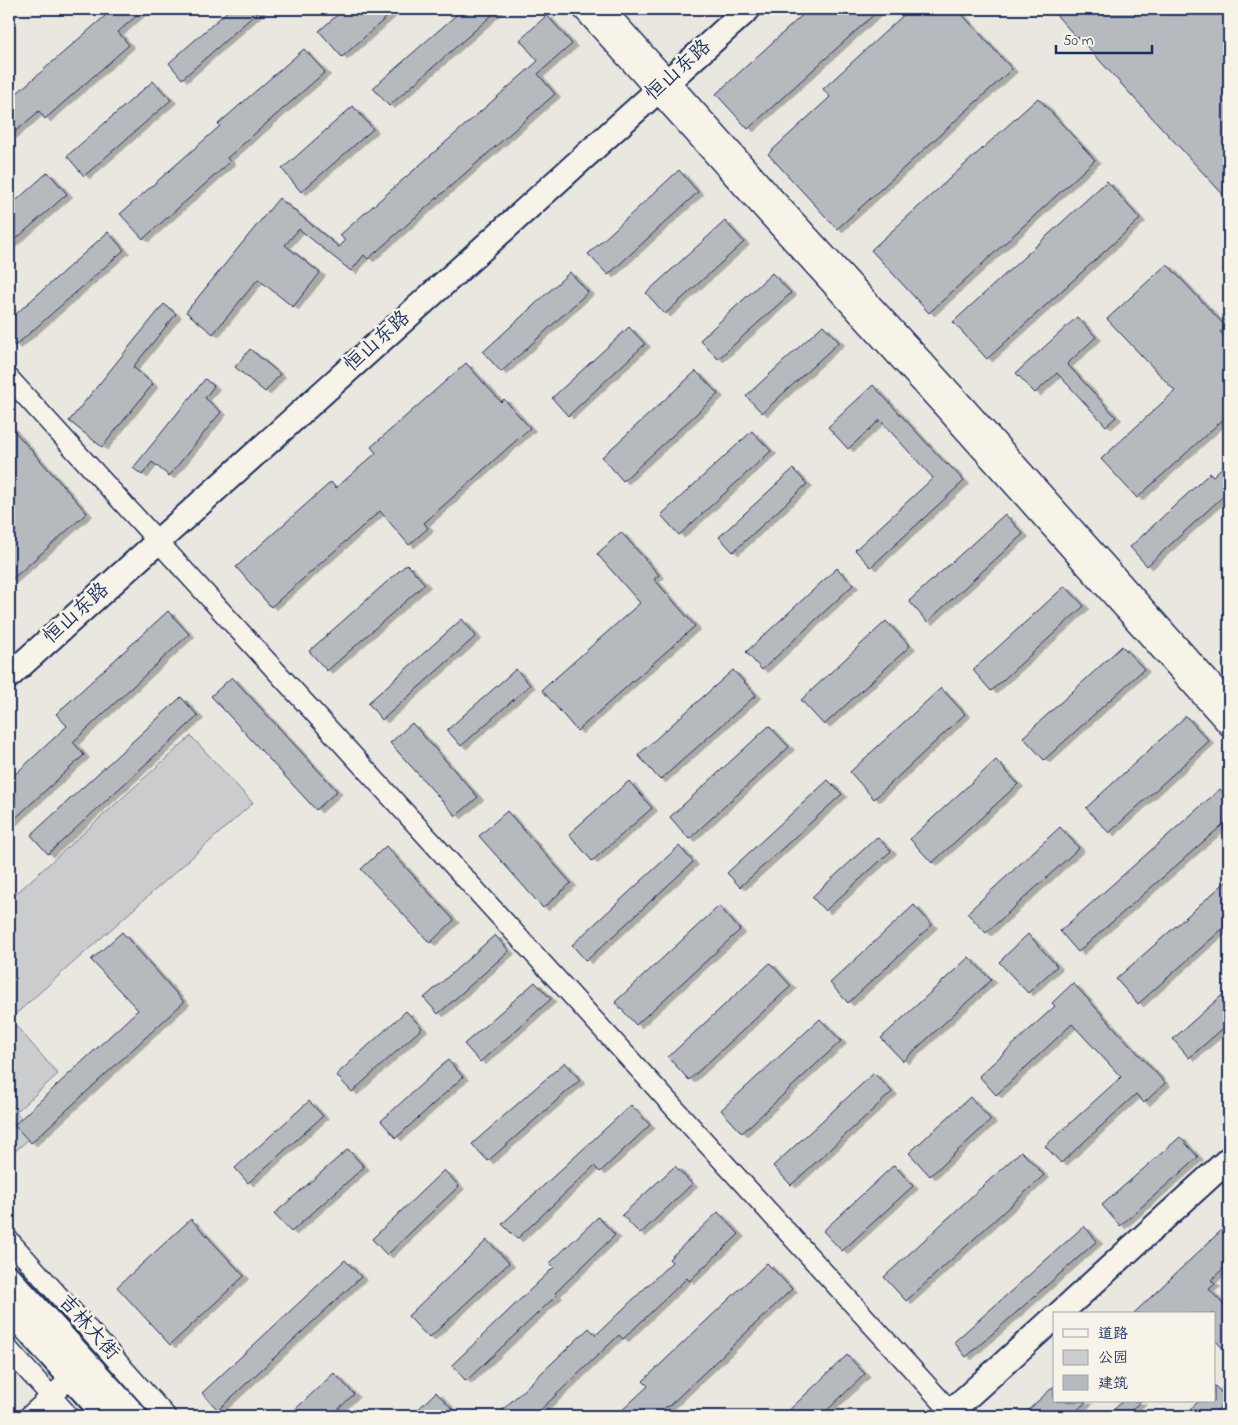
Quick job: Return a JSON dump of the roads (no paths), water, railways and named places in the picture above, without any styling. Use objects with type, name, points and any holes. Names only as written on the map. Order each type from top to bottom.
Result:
[{"type":"main road","name":"恒山东路","points":[[659,82],[732,9]]},
{"type":"main road","name":"恒山东路","points":[[9,676],[153,537],[659,82],[748,9]]},
{"type":"main road","name":"恒山东路","points":[[9,656],[153,537]]},
{"type":"main road","points":[[1060,1312],[1229,1159]]},
{"type":"main road","points":[[1078,1312],[1229,1174]]},
{"type":"main road","name":"吉林大街","points":[[9,1278],[135,1416]]},
{"type":"main road","points":[[9,1310],[106,1416]]},
{"type":"main road","points":[[954,1415],[1053,1319]]},
{"type":"main road","points":[[954,1415],[1053,1334]]},
{"type":"street","points":[[582,9],[659,82],[957,397],[1229,702]]},
{"type":"street","points":[[605,9],[659,82],[950,415],[1229,726]]},
{"type":"street","points":[[9,378],[954,1415]]},
{"type":"street","name":"吉林大街","points":[[9,1240],[166,1416]]},
{"type":"street","points":[[9,1350],[69,1416]]},
{"type":"street","points":[[29,1416],[71,1378]]}]
